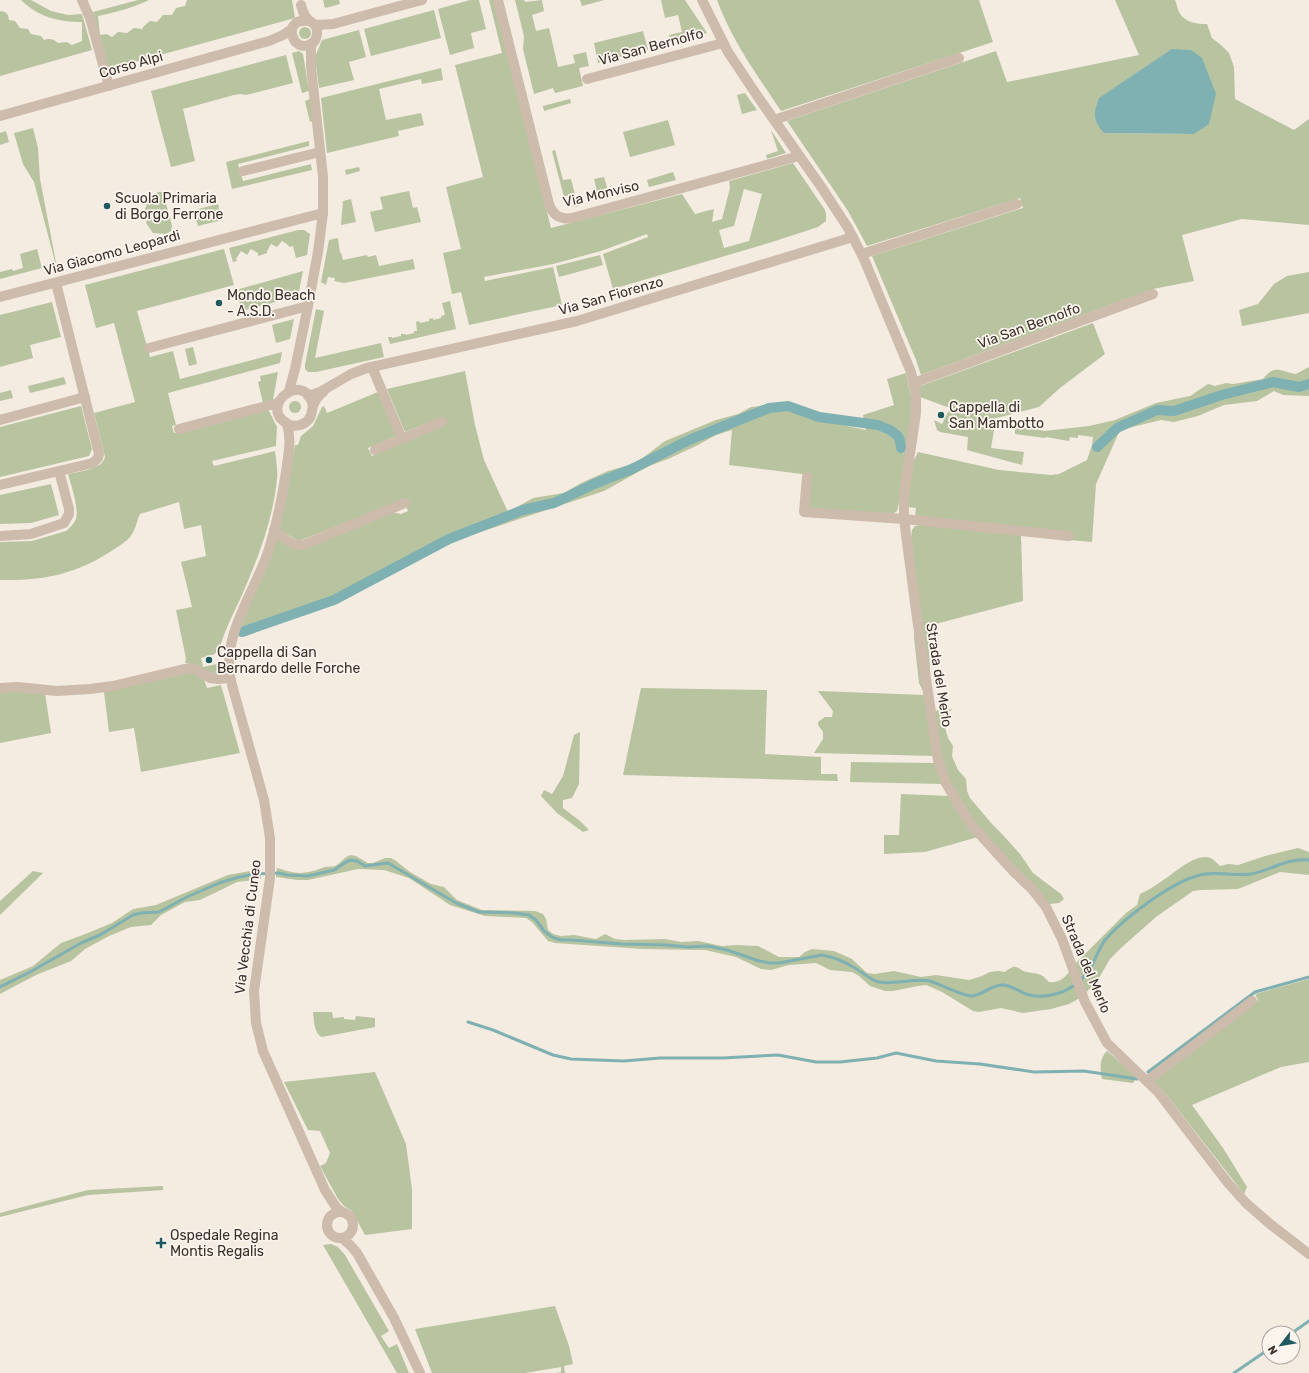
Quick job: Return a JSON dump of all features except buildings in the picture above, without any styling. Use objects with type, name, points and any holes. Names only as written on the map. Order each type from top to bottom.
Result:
[{"type":"street","points":[[82,0],[88,13],[109,86]]},
{"type":"street","name":"Corso Alpi","points":[[269,42],[306,26],[333,24],[422,0]]},
{"type":"street","name":"Via Monviso","points":[[498,0],[548,204],[554,214],[559,217],[572,218],[799,156]]},
{"type":"street","name":"Via San Bernolfo","points":[[702,0],[723,43],[853,237],[862,254],[908,362],[916,396],[916,419],[904,494],[904,519]]},
{"type":"street","points":[[300,3],[304,13],[306,26],[315,41],[302,44]]},
{"type":"street","points":[[290,441],[287,424],[279,416],[278,407],[282,396],[289,391],[295,369],[308,306],[324,213],[324,192],[311,67],[302,44],[293,38],[306,26]]},
{"type":"street","name":"Corso Alpi","points":[[0,116],[269,42],[279,40],[302,44]]},
{"type":"street","name":"Via San Bernolfo","points":[[587,79],[723,43]]},
{"type":"street","points":[[774,120],[959,58]]},
{"type":"street","points":[[242,172],[320,152]]},
{"type":"street","points":[[862,254],[1017,204]]},
{"type":"street","name":"Via Giacomo Leopardi","points":[[0,297],[324,213]]},
{"type":"street","name":"Via San Fiorenzo","points":[[304,393],[317,394],[347,375],[372,367],[577,321],[853,237]]},
{"type":"street","points":[[0,484],[93,463],[98,458],[99,450],[56,283]]},
{"type":"street","name":"Via San Bernolfo","points":[[914,383],[1153,294]]},
{"type":"street","points":[[149,348],[308,306]]},
{"type":"street","points":[[372,367],[402,439]]},
{"type":"street","points":[[287,424],[299,425],[305,423],[310,418],[312,413],[313,406],[296,381],[295,369]]},
{"type":"street","name":"Via San Fiorenzo","points":[[313,406],[317,398],[325,390]]},
{"type":"street","points":[[289,391],[304,393]]},
{"type":"street","points":[[0,420],[85,397]]},
{"type":"street","points":[[178,429],[265,407],[278,407]]},
{"type":"street","points":[[375,450],[442,422]]},
{"type":"street","points":[[290,441],[299,425]]},
{"type":"street","name":"Via Vecchia di Cuneo","points":[[290,441],[285,480],[274,530],[265,561],[233,635],[230,650],[230,678],[264,800],[270,838],[270,878],[254,980],[256,1023],[263,1051],[325,1190],[336,1207],[351,1218],[353,1228],[346,1235],[334,1236],[328,1229],[330,1209],[325,1190]]},
{"type":"street","points":[[0,536],[31,534],[64,523],[69,514],[69,509],[59,471]]},
{"type":"street","points":[[807,477],[804,512],[904,519],[1069,536]]},
{"type":"street","points":[[274,530],[288,541],[298,545],[303,545],[405,503]]},
{"type":"street","name":"Strada del Merlo","points":[[904,519],[938,760],[942,774],[958,804],[973,827],[1043,902],[1058,930],[1088,1009],[1107,1043],[1158,1092],[1228,1183],[1246,1203],[1270,1224],[1309,1254]]},
{"type":"street","points":[[0,688],[18,687],[57,691],[90,690],[191,668],[198,670],[210,678],[230,678]]},
{"type":"street","points":[[1147,1081],[1252,1000]]},
{"type":"street","points":[[330,1218],[337,1212],[342,1212]]},
{"type":"street","name":"Via Vecchia di Cuneo","points":[[346,1235],[350,1245],[357,1253],[394,1318],[420,1373]]},
{"type":"green space","points":[[21,0],[31,0],[51,11],[68,15],[82,14],[92,50],[0,76],[0,11],[5,12],[8,15],[9,20],[15,21],[20,28],[28,29],[31,34],[41,36],[44,40],[52,39],[58,43],[67,42],[72,45],[82,41],[82,22],[57,20],[34,11]]},
{"type":"green space","points":[[138,0],[149,0],[131,8],[98,16],[100,35],[107,34],[112,37],[118,32],[127,33],[134,28],[142,29],[150,21],[157,22],[163,15],[172,15],[176,8],[185,6],[187,0],[292,0],[295,18],[109,69],[93,12]]},
{"type":"green space","points":[[323,0],[339,0],[340,4],[325,8]]},
{"type":"green space","points":[[470,0],[479,0],[486,29],[471,33],[474,48],[450,55],[438,9]]},
{"type":"green space","points":[[489,0],[494,0],[551,228],[682,194],[695,214],[714,209],[712,222],[722,219],[730,188],[729,181],[793,163],[825,210],[826,221],[818,227],[769,243],[613,289],[603,254],[648,237],[647,234],[601,251],[553,264],[484,277],[485,281],[553,267],[562,305],[469,325],[461,292],[452,294],[443,253],[461,249],[446,187],[483,177],[455,65],[502,53]],"holes":[[[744,189],[762,194],[749,241],[724,248],[719,230],[734,226]]]},
{"type":"green space","points":[[515,0],[524,0],[525,2],[542,0],[544,11],[532,15],[536,31],[549,28],[558,67],[575,63],[573,55],[586,52],[589,66],[579,68],[583,86],[555,93],[553,88],[534,94],[523,49],[524,36]]},
{"type":"green space","points":[[580,0],[604,0],[582,6]]},
{"type":"green space","points":[[661,0],[685,0],[707,33],[671,43],[669,35],[682,32],[678,15],[665,18]]},
{"type":"green space","points":[[717,0],[979,0],[993,42],[781,111],[738,44]]},
{"type":"green space","points":[[1115,0],[1175,0],[1178,10],[1184,19],[1199,24],[1207,24],[1212,38],[1229,53],[1234,67],[1235,99],[1294,130],[1309,119],[1309,225],[1242,219],[1182,235],[1194,281],[1153,289],[921,375],[872,256],[1023,208],[1020,198],[867,246],[848,211],[787,121],[996,51],[1007,82],[1139,55]],"holes":[[[1202,58],[1194,134],[1104,133]]]},
{"type":"green space","points":[[434,10],[441,38],[371,56],[364,29]]},
{"type":"green space","points":[[307,27],[310,28],[310,38],[303,39],[300,38],[299,31],[300,28]]},
{"type":"green space","points":[[359,30],[366,57],[349,62],[354,80],[319,88],[315,57],[322,40]]},
{"type":"green space","points":[[643,31],[648,50],[598,63],[594,43]]},
{"type":"green space","points":[[299,51],[303,54],[309,91],[302,93],[292,53]]},
{"type":"green space","points":[[286,55],[293,83],[246,95],[234,95],[183,109],[195,161],[171,167],[151,91]]},
{"type":"green space","points":[[441,68],[443,80],[422,84],[421,79],[379,89],[386,120],[421,113],[424,125],[398,131],[399,136],[327,153],[321,98]]},
{"type":"green space","points":[[745,93],[757,110],[742,114],[737,95]]},
{"type":"green space","points":[[310,99],[313,121],[310,122],[305,101]]},
{"type":"green space","points":[[570,99],[571,103],[544,111],[543,106]]},
{"type":"green space","points":[[668,120],[675,145],[630,157],[623,132]]},
{"type":"green space","points":[[33,128],[38,148],[40,179],[58,273],[34,182],[23,164],[14,133]]},
{"type":"green space","points":[[771,130],[786,153],[767,159],[766,155],[778,151]]},
{"type":"green space","points":[[6,131],[9,142],[0,145],[0,133]]},
{"type":"green space","points":[[309,141],[309,146],[238,164],[243,181],[311,164],[312,170],[232,189],[226,162]]},
{"type":"green space","points":[[555,150],[563,180],[571,179],[578,206],[573,207],[570,195],[564,197],[552,151]]},
{"type":"green space","points":[[359,167],[360,171],[346,175],[345,170]]},
{"type":"green space","points":[[673,172],[676,180],[649,187],[647,180]]},
{"type":"green space","points":[[604,177],[610,197],[599,200],[594,179]]},
{"type":"green space","points":[[409,191],[413,208],[417,207],[421,222],[375,232],[370,212],[383,209],[380,197]]},
{"type":"green space","points":[[158,192],[163,192],[172,226],[171,231],[166,234],[153,233],[146,223],[147,216],[145,209],[148,202]]},
{"type":"green space","points":[[351,199],[356,222],[341,225],[343,201]]},
{"type":"green space","points":[[218,204],[222,220],[198,226],[194,210]]},
{"type":"green space","points":[[298,230],[304,230],[310,234],[307,255],[296,258],[293,246],[289,247],[282,241],[277,247],[271,244],[267,253],[258,256],[258,253],[251,249],[247,255],[241,251],[236,259],[237,261],[233,262],[229,248]]},
{"type":"green space","points":[[338,238],[340,253],[343,260],[367,255],[368,257],[376,255],[379,266],[413,259],[415,269],[344,283],[334,281],[335,278],[328,277],[326,285],[321,282],[329,240]]},
{"type":"green space","points":[[37,249],[42,268],[0,279],[0,272],[12,269],[13,271],[23,268],[20,254]]},
{"type":"green space","points":[[224,249],[234,285],[137,311],[150,357],[173,351],[180,379],[282,352],[280,363],[168,393],[176,425],[172,426],[174,433],[266,410],[269,411],[277,427],[276,446],[212,461],[214,466],[275,451],[277,472],[275,494],[264,538],[248,581],[226,630],[219,652],[201,658],[203,667],[217,664],[218,674],[214,674],[189,663],[185,663],[186,659],[176,610],[192,607],[181,562],[206,556],[201,525],[184,529],[179,502],[140,514],[131,536],[124,543],[86,565],[59,574],[31,579],[0,580],[0,542],[32,541],[66,531],[74,523],[77,514],[68,474],[84,471],[100,465],[105,457],[94,413],[135,402],[114,323],[96,328],[85,285]]},
{"type":"green space","points":[[600,255],[603,265],[559,277],[556,266]]},
{"type":"green space","points":[[303,271],[298,296],[242,311],[236,290]]},
{"type":"green space","points":[[1309,272],[1309,313],[1242,326],[1239,310],[1258,304],[1274,284],[1287,276]]},
{"type":"green space","points":[[450,301],[456,329],[390,344],[388,337],[392,338],[401,336],[401,334],[406,335],[417,331],[416,322],[419,321],[420,323],[429,321],[429,319],[433,318],[433,320],[441,318],[441,316],[445,315],[442,303]]},
{"type":"green space","points":[[52,302],[61,337],[30,345],[33,358],[0,367],[0,315]]},
{"type":"green space","points":[[316,309],[324,311],[315,358],[381,343],[384,357],[316,372],[308,372],[305,369],[305,365]]},
{"type":"green space","points":[[294,319],[290,339],[276,343],[272,325]]},
{"type":"green space","points":[[1093,323],[1105,354],[1060,388],[1039,407],[993,419],[1044,431],[1089,426],[1115,420],[1156,403],[1190,396],[1208,384],[1215,386],[1226,383],[1233,384],[1263,379],[1267,374],[1274,370],[1281,370],[1296,374],[1309,367],[1309,396],[1283,395],[1274,391],[1257,401],[1224,405],[1198,416],[1174,422],[1161,420],[1120,430],[1096,484],[1092,542],[1070,540],[915,516],[916,508],[908,507],[908,500],[913,462],[918,452],[999,470],[1051,475],[1059,474],[1087,460],[1093,437],[1078,435],[1078,438],[1070,437],[1069,441],[1045,438],[1015,434],[1015,429],[1006,428],[1006,426],[995,424],[991,448],[1024,452],[1022,465],[967,450],[968,437],[940,432],[937,430],[934,420],[942,424],[950,408],[920,397],[918,387]]},
{"type":"green space","points":[[193,347],[197,364],[189,366],[185,349]]},
{"type":"green space","points":[[465,371],[475,425],[484,460],[508,512],[533,498],[564,493],[581,483],[608,471],[629,465],[640,460],[665,441],[716,420],[738,414],[751,407],[767,405],[822,421],[866,430],[863,415],[894,405],[887,379],[906,373],[911,397],[912,412],[898,508],[893,514],[807,510],[810,475],[729,465],[732,430],[716,435],[668,459],[649,466],[604,491],[450,542],[332,603],[237,637],[277,537],[290,547],[392,512],[401,514],[408,511],[403,500],[299,541],[279,530],[295,445],[298,445],[301,436],[313,426],[322,407],[324,406],[327,413],[378,392],[396,436],[368,448],[372,456],[446,424],[443,417],[405,432],[387,389]]},
{"type":"green space","points":[[278,372],[273,400],[263,403],[258,382],[261,381],[260,376]]},
{"type":"green space","points":[[64,377],[66,384],[30,393],[28,386]]},
{"type":"green space","points":[[11,390],[13,398],[0,401],[0,393]]},
{"type":"green space","points":[[297,401],[300,402],[300,412],[293,413],[290,412],[289,405],[290,402]]},
{"type":"green space","points":[[81,406],[92,449],[89,456],[0,477],[0,427]]},
{"type":"green space","points":[[51,484],[59,515],[31,523],[0,524],[0,495]]},
{"type":"green space","points":[[921,525],[1021,535],[1023,601],[928,626],[931,694],[911,539],[912,530],[915,526]]},
{"type":"green space","points":[[915,628],[935,756],[814,753],[823,739],[823,732],[818,725],[818,722],[825,717],[832,717],[833,711],[818,691],[925,695],[919,683],[914,637]]},
{"type":"green space","points":[[192,672],[204,679],[207,688],[221,685],[240,753],[141,772],[134,728],[109,732],[104,692]]},
{"type":"green space","points":[[641,688],[767,690],[765,754],[821,757],[821,774],[837,774],[838,781],[623,775]]},
{"type":"green space","points":[[0,691],[45,693],[51,733],[0,743]]},
{"type":"green space","points":[[953,709],[949,712],[944,724],[948,738],[953,746],[952,756],[958,770],[966,779],[967,791],[970,798],[1020,854],[1033,873],[1061,894],[1064,899],[1059,903],[1049,904],[973,822],[944,770],[934,711]]},
{"type":"green space","points":[[580,732],[579,784],[572,798],[563,800],[563,808],[589,830],[583,832],[557,813],[541,796],[544,790],[552,794],[563,776],[574,735]]},
{"type":"green space","points":[[851,762],[936,763],[943,784],[850,782]]},
{"type":"green space","points":[[901,794],[950,796],[978,837],[925,852],[884,854],[884,835],[899,835]]},
{"type":"green space","points":[[1298,848],[1309,852],[1309,875],[1280,872],[1238,889],[1193,891],[1156,917],[1121,948],[1110,959],[1099,978],[1085,994],[1075,964],[1126,913],[1137,905],[1140,894],[1164,880],[1187,863],[1199,858],[1210,858],[1220,866],[1228,864],[1238,865],[1265,856]]},
{"type":"green space","points":[[350,855],[356,856],[368,863],[373,863],[385,858],[391,858],[410,872],[431,884],[444,887],[457,900],[482,910],[535,911],[543,914],[546,919],[548,930],[553,934],[561,936],[574,935],[596,939],[605,934],[615,939],[624,940],[665,939],[681,942],[698,941],[722,946],[758,946],[779,957],[799,957],[812,949],[834,951],[852,959],[867,973],[875,974],[894,971],[921,977],[936,975],[969,980],[990,972],[1005,972],[1012,967],[1017,967],[1023,971],[1040,974],[1049,982],[1056,982],[1061,980],[1070,971],[1080,998],[1069,1004],[1051,1009],[1023,1013],[1001,1008],[979,1012],[973,1011],[942,992],[926,985],[885,991],[870,986],[852,972],[830,970],[816,963],[789,965],[771,970],[761,969],[736,957],[705,950],[642,949],[555,943],[548,941],[532,922],[526,918],[485,916],[450,905],[409,878],[384,870],[358,869],[308,880],[276,877],[277,868],[290,872],[304,873],[325,867],[335,866]]},
{"type":"green space","points":[[261,869],[261,879],[237,882],[200,900],[185,902],[161,915],[151,925],[131,927],[109,936],[85,949],[71,961],[36,975],[0,994],[0,980],[33,966],[61,943],[112,923],[133,909],[156,905],[228,875]]},
{"type":"green space","points":[[33,871],[43,873],[0,915],[0,901]]},
{"type":"green space","points":[[1309,979],[1309,1062],[1281,1067],[1192,1105],[1223,1148],[1247,1187],[1244,1194],[1165,1093],[1153,1081],[1258,1000],[1255,994]]},
{"type":"green space","points":[[313,1012],[332,1012],[333,1018],[344,1017],[344,1019],[355,1020],[356,1016],[375,1018],[375,1027],[322,1037],[317,1033]]},
{"type":"green space","points":[[1107,1051],[1137,1077],[1133,1083],[1102,1079],[1101,1064],[1104,1054]]},
{"type":"green space","points":[[375,1072],[406,1144],[412,1189],[412,1229],[365,1235],[352,1211],[344,1206],[338,1199],[320,1166],[326,1163],[330,1153],[320,1131],[308,1130],[284,1082]]},
{"type":"green space","points":[[163,1186],[163,1190],[88,1195],[0,1217],[0,1213],[88,1190]]},
{"type":"green space","points":[[331,1244],[338,1247],[345,1255],[389,1331],[381,1336],[389,1348],[397,1344],[409,1373],[397,1373],[323,1245]]},
{"type":"green space","points":[[555,1306],[569,1346],[573,1364],[564,1366],[565,1373],[556,1373],[561,1372],[561,1367],[525,1373],[432,1373],[415,1329]]},
{"type":"water","points":[[1172,49],[1191,50],[1202,58],[1216,94],[1209,124],[1194,134],[1104,133],[1098,125],[1095,117],[1099,98]]},
{"type":"waterway","points":[[1097,447],[1117,428],[1157,410],[1174,411],[1222,395],[1273,382],[1299,387],[1309,384]]},
{"type":"waterway","points":[[242,632],[334,600],[449,539],[523,510],[554,503],[594,484],[632,469],[689,440],[769,408],[788,406],[819,417],[878,425],[890,430],[898,436],[901,448]]},
{"type":"waterway","points":[[0,987],[81,943],[100,935],[133,915],[159,912],[187,897],[219,883],[255,874],[279,873],[308,876],[334,870],[351,860],[357,861],[365,866],[388,863],[456,903],[479,912],[529,915],[536,920],[549,935],[562,940],[688,947],[708,946],[770,963],[779,963],[822,955],[846,963],[879,982],[891,983],[924,980],[969,996],[973,996],[996,986],[1004,985],[1013,987],[1026,994],[1042,996],[1064,991],[1078,983],[1093,964],[1105,940],[1114,931],[1151,900],[1180,883],[1193,877],[1205,874],[1251,874],[1286,862],[1309,860]]},
{"type":"waterway","points":[[1148,1072],[1255,992],[1309,977]]},
{"type":"waterway","points":[[468,1022],[493,1030],[553,1055],[571,1059],[624,1061],[660,1058],[723,1058],[778,1055],[816,1062],[840,1062],[877,1058],[896,1053],[936,1061],[980,1064],[1034,1072],[1084,1071],[1137,1079]]},
{"type":"waterway","points":[[1301,1327],[1309,1321]]},
{"type":"waterway","points":[[1234,1373],[1261,1354]]},
{"type":"place","name":"Scuola Primaria di Borgo Ferrone","points":[[107,206]]},
{"type":"place","name":"Mondo Beach - A.S.D.","points":[[219,303]]},
{"type":"place","name":"Cappella di San Mambotto","points":[[941,415]]},
{"type":"place","name":"Cappella di San Bernardo delle Forche","points":[[209,660]]},
{"type":"place","name":"Ospedale Regina Montis Regalis","points":[[161,1243]]}]
